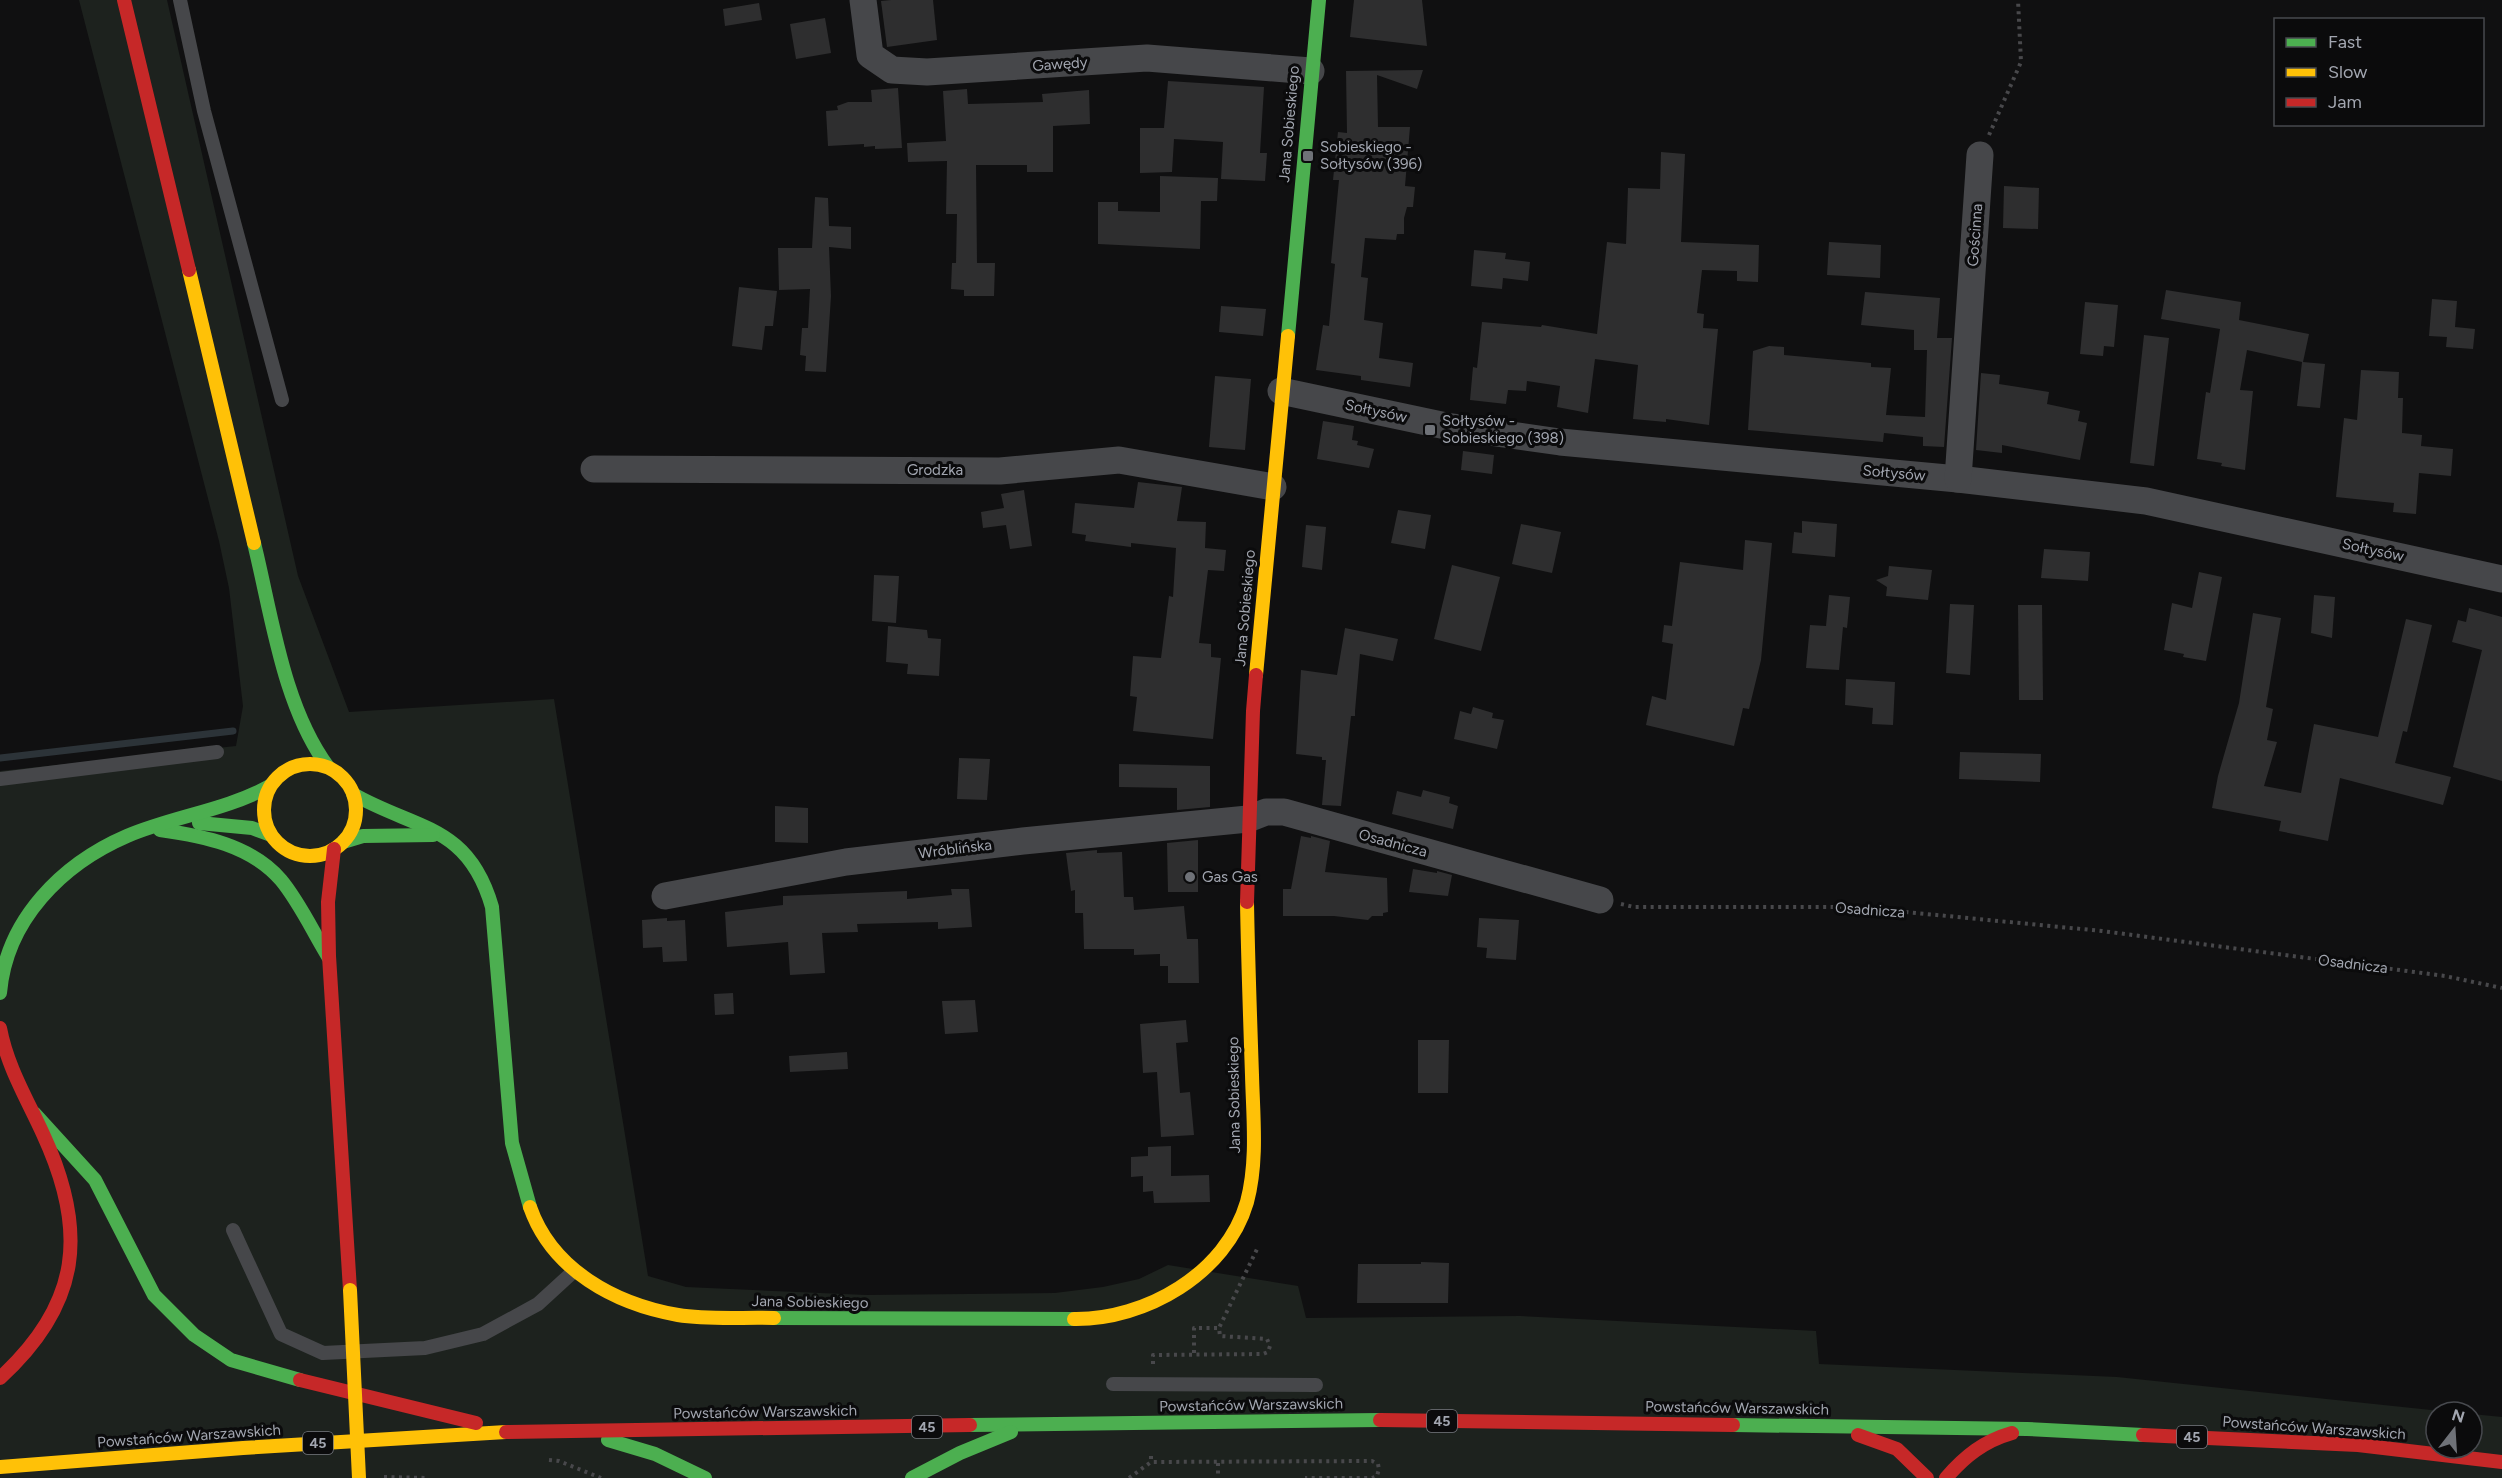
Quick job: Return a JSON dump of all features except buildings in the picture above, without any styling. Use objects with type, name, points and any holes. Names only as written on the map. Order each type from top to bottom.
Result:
[{"type":"main road","points":[[124,0],[288,684],[314,748],[328,767],[340,775],[353,794],[356,811],[354,822],[338,846],[330,867],[327,936],[338,1062],[359,1478]]},
{"type":"main road","name":"Jana Sobieskiego","points":[[353,794],[367,803],[411,819],[441,835],[466,853],[482,877],[492,907],[512,1143],[517,1169],[537,1225],[564,1262],[593,1285],[629,1302],[679,1315],[1102,1318],[1140,1308],[1170,1293],[1218,1254],[1234,1230],[1246,1202],[1254,1133],[1248,1006],[1246,885],[1253,711],[1319,0]]},
{"type":"main road","points":[[288,684],[288,727]]},
{"type":"main road","points":[[328,767],[287,764],[270,786],[263,805],[264,821],[271,835],[282,847],[296,854],[312,856],[363,836],[441,835]]},
{"type":"main road","points":[[0,993],[2,973],[9,949],[41,898],[62,878],[99,850],[150,828],[182,821],[250,798],[270,786]]},
{"type":"main road","points":[[182,821],[252,828],[271,835]]},
{"type":"main road","points":[[150,828],[201,837],[232,847],[263,863],[280,879],[329,958]]},
{"type":"main road","points":[[296,854],[305,868]]},
{"type":"main road","points":[[316,902],[327,936]]},
{"type":"main road","points":[[0,1028],[14,1077],[34,1113],[57,1167],[69,1202],[72,1236],[65,1290],[49,1325],[26,1356],[0,1378]]},
{"type":"main road","points":[[34,1113],[95,1180],[154,1294],[194,1335],[231,1360],[444,1417],[522,1431]]},
{"type":"main road","name":"Powstańców Warszawskich","points":[[0,1467],[243,1448],[522,1431],[1370,1420],[2027,1429],[2358,1445],[2502,1462]]},
{"type":"main road","points":[[1822,1425],[1881,1441],[1906,1453],[1926,1478]]},
{"type":"main road","points":[[912,1478],[960,1453],[1026,1426]]},
{"type":"main road","points":[[1946,1478],[1966,1455],[1991,1438],[2027,1429]]},
{"type":"main road","points":[[578,1431],[655,1454],[705,1478]]},
{"type":"street","name":"Gawędy","points":[[863,0],[870,55],[892,70],[917,73],[1147,58],[1311,71]]},
{"type":"street","name":"Gościnna","points":[[1959,479],[1980,155]]},
{"type":"street","name":"Sołtysów","points":[[1281,391],[1446,426],[1560,442],[1959,479],[2146,501],[2502,579]]},
{"type":"street","name":"Grodzka","points":[[594,469],[1000,471],[1119,460],[1273,487]]},
{"type":"street","name":"Osadnicza","points":[[1248,819],[1266,812],[1284,812],[1600,900]]},
{"type":"street","name":"Wróblińska","points":[[665,896],[846,862],[1023,841],[1248,819]]},
{"type":"lane","points":[[180,0],[204,111],[282,400]]},
{"type":"lane","points":[[0,779],[217,752]]},
{"type":"lane","points":[[232,1230],[281,1334],[323,1353],[425,1348],[483,1334],[538,1304],[574,1271]]},
{"type":"lane","points":[[1113,1384],[1316,1385]]},
{"type":"path","points":[[1980,155],[2021,62],[2018,0]]},
{"type":"path","name":"Osadnicza","points":[[1600,900],[1634,907],[1854,908],[2090,930],[2445,976],[2502,988]]},
{"type":"path","points":[[1153,1364],[1153,1354],[1263,1354],[1268,1352],[1270,1346],[1268,1340],[1220,1336],[1219,1328],[1261,1242]]},
{"type":"path","points":[[1194,1353],[1194,1328],[1219,1328]]},
{"type":"path","points":[[1151,1456],[1151,1462]]},
{"type":"path","points":[[1129,1478],[1151,1462],[1372,1461],[1378,1464],[1379,1469],[1377,1476],[1372,1478],[1305,1478]]},
{"type":"path","points":[[1218,1463],[1218,1478]]},
{"type":"path","points":[[374,1478],[428,1478]]},
{"type":"shaded area","points":[[79,0],[167,0],[298,576],[349,712],[554,699],[648,1276],[686,1287],[866,1295],[1055,1293],[1103,1287],[1139,1279],[1168,1265],[1298,1286],[1306,1318],[1520,1316],[1816,1331],[1819,1364],[2117,1377],[2424,1409],[2424,1460],[2484,1460],[2484,1415],[2502,1417],[2502,1478],[0,1478],[0,771],[236,746],[243,706],[229,588],[219,541]]},
{"type":"waterway","points":[[0,758],[233,731]]},
{"type":"traffic: fast","points":[[1288,336],[1319,0]]},
{"type":"traffic: fast","points":[[254,543],[273,630],[290,689],[300,717],[328,767]]},
{"type":"traffic: fast","points":[[0,993],[5,966],[13,942],[26,919],[41,898],[81,862],[127,836],[235,802],[270,786]]},
{"type":"traffic: fast","points":[[353,794],[437,833],[454,844],[469,859],[482,880],[492,907],[512,1143],[530,1207]]},
{"type":"traffic: fast","points":[[199,823],[252,828],[271,835]]},
{"type":"traffic: fast","points":[[160,830],[193,835],[225,844],[241,850],[269,868],[294,898],[329,958]]},
{"type":"traffic: fast","points":[[343,842],[363,836],[433,835]]},
{"type":"traffic: fast","points":[[34,1113],[95,1180],[154,1295],[194,1335],[231,1360],[300,1380]]},
{"type":"traffic: fast","points":[[774,1318],[1074,1319]]},
{"type":"traffic: fast","points":[[970,1425],[1380,1420]]},
{"type":"traffic: fast","points":[[1733,1425],[2027,1429],[2143,1435]]},
{"type":"traffic: fast","points":[[912,1478],[960,1453],[1011,1432]]},
{"type":"traffic: fast","points":[[608,1440],[655,1454],[705,1478]]},
{"type":"traffic: slow","points":[[189,270],[254,543]]},
{"type":"traffic: slow","points":[[1256,675],[1288,336]]},
{"type":"traffic: slow","points":[[310,764],[328,767],[343,777],[353,792],[356,810],[353,828],[343,843],[328,853],[310,856],[292,853],[277,843],[267,828],[264,810],[267,792],[277,777],[292,767],[310,764]]},
{"type":"traffic: slow","points":[[1074,1319],[1101,1317],[1128,1311],[1179,1288],[1202,1271],[1221,1251],[1236,1228],[1247,1202],[1254,1155],[1247,902]]},
{"type":"traffic: slow","points":[[530,1207],[540,1229],[554,1249],[570,1266],[609,1293],[654,1310],[690,1317],[774,1318]]},
{"type":"traffic: slow","points":[[350,1290],[359,1478]]},
{"type":"traffic: slow","points":[[0,1467],[243,1448],[506,1432]]},
{"type":"traffic: jam","points":[[124,0],[189,270]]},
{"type":"traffic: jam","points":[[1247,902],[1256,675]]},
{"type":"traffic: jam","points":[[334,849],[328,902],[329,956],[350,1290]]},
{"type":"traffic: jam","points":[[0,1028],[12,1069],[57,1169],[67,1203],[71,1234],[69,1265],[61,1294],[47,1322],[27,1350],[0,1378]]},
{"type":"traffic: jam","points":[[300,1380],[476,1423]]},
{"type":"traffic: jam","points":[[1380,1420],[1733,1425]]},
{"type":"traffic: jam","points":[[506,1432],[970,1425]]},
{"type":"traffic: jam","points":[[1946,1478],[1976,1450],[2012,1433]]},
{"type":"traffic: jam","points":[[1858,1435],[1897,1449],[1927,1478]]},
{"type":"traffic: jam","points":[[2143,1435],[2358,1445],[2502,1462]]},
{"type":"place","name":"Sobieskiego - Sołtysów (396)","points":[[1308,156]]},
{"type":"place","name":"Sołtysów - Sobieskiego (398)","points":[[1430,430]]},
{"type":"place","name":"Gas Gas","points":[[1190,877]]}]
